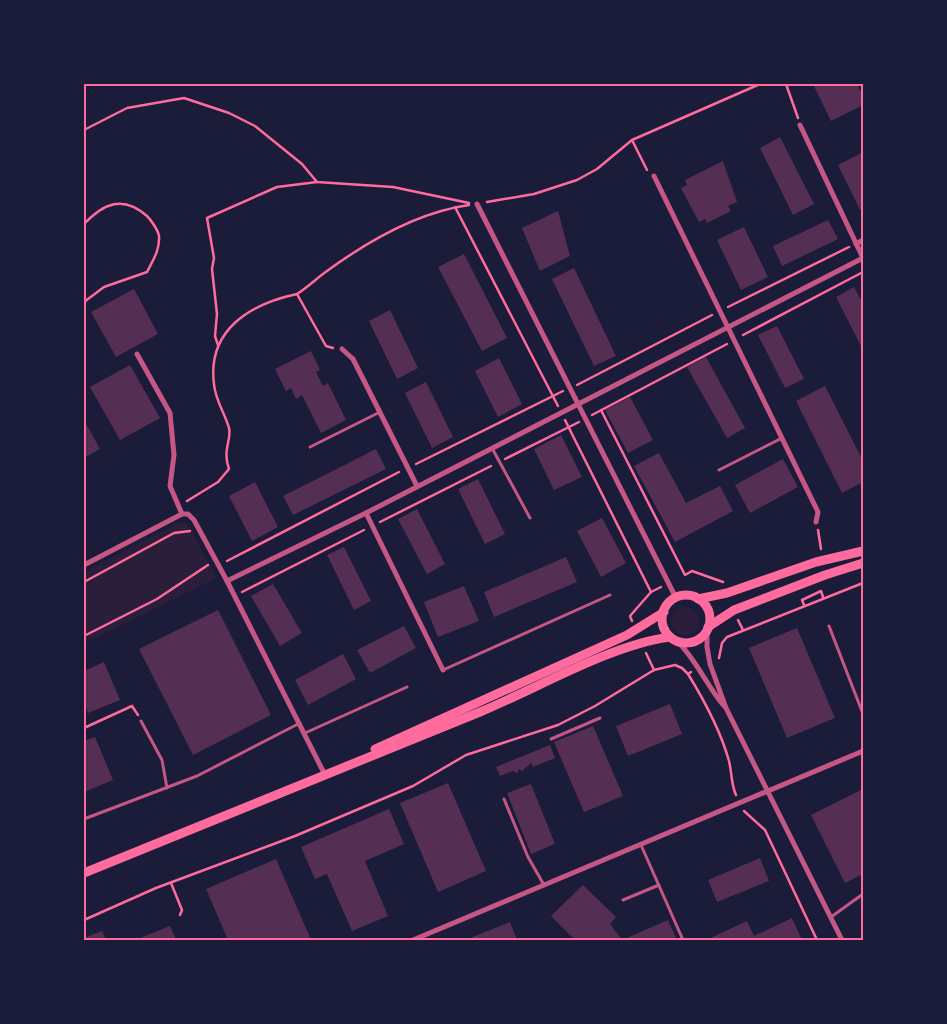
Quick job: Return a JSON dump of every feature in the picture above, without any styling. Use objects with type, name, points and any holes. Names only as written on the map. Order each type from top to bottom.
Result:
[{"type":"main road","points":[[698,599],[727,593],[816,562],[863,551]]},
{"type":"main road","points":[[84,873],[483,710],[640,642],[696,641],[708,629],[734,610],[825,575],[863,563]]},
{"type":"main road","points":[[674,640],[663,625],[664,612],[668,604],[676,598],[689,596],[698,599],[707,609],[708,629]]},
{"type":"main road","points":[[278,795],[323,771],[481,703],[618,639],[664,612]]},
{"type":"street","points":[[227,581],[366,513],[863,258],[800,125]]},
{"type":"street","points":[[654,176],[818,512],[816,522]]},
{"type":"street","points":[[476,204],[676,598]]},
{"type":"street","points":[[856,244],[863,240]]},
{"type":"street","points":[[342,349],[353,359],[417,486]]},
{"type":"street","points":[[137,354],[170,413],[174,455],[170,486],[182,514]]},
{"type":"street","points":[[366,513],[444,670]]},
{"type":"street","points":[[84,566],[182,514],[188,514],[199,529],[227,581],[323,771]]},
{"type":"street","points":[[708,629],[707,647],[710,664],[726,708],[842,940]]},
{"type":"street","points":[[674,640],[690,654],[712,693],[726,708]]},
{"type":"street","points":[[413,940],[863,751]]},
{"type":"lane","points":[[310,447],[381,412]]},
{"type":"lane","points":[[718,470],[782,437]]},
{"type":"lane","points":[[492,448],[530,518]]},
{"type":"lane","points":[[444,670],[610,595]]},
{"type":"lane","points":[[829,626],[863,714]]},
{"type":"lane","points":[[305,733],[407,687]]},
{"type":"lane","points":[[551,739],[600,718]]},
{"type":"lane","points":[[142,721],[162,760],[167,788]]},
{"type":"lane","points":[[84,819],[197,776],[300,723]]},
{"type":"lane","points":[[504,799],[528,858],[544,885]]},
{"type":"lane","points":[[641,844],[683,940]]},
{"type":"lane","points":[[623,900],[659,885]]},
{"type":"lane","points":[[831,917],[863,894]]},
{"type":"path","points":[[218,345],[230,326],[267,301],[296,294],[355,252],[425,216],[456,207],[534,194],[577,180],[597,169],[632,140],[760,84]]},
{"type":"path","points":[[786,84],[800,125]]},
{"type":"path","points":[[84,130],[127,108],[184,98],[229,113],[255,126],[302,164],[317,182]]},
{"type":"path","points":[[632,140],[647,170],[654,176]]},
{"type":"path","points":[[184,502],[218,482],[229,468],[225,450],[230,430],[214,384],[218,345],[215,336],[217,314],[212,268],[214,258],[207,218],[277,187],[317,182],[393,187],[476,204]]},
{"type":"path","points":[[84,224],[104,207],[120,202],[136,206],[150,219],[159,234],[157,253],[147,272],[104,287],[84,302]]},
{"type":"path","points":[[85,634],[156,599],[217,563],[570,389],[720,310],[856,244]]},
{"type":"path","points":[[234,596],[585,419],[863,272]]},
{"type":"path","points":[[296,294],[326,346],[342,349]]},
{"type":"path","points":[[601,410],[685,575],[692,572],[723,582],[727,593]]},
{"type":"path","points":[[84,582],[174,533],[199,529]]},
{"type":"path","points":[[710,664],[719,660],[722,643],[727,637],[823,597],[863,583]]},
{"type":"path","points":[[804,605],[802,600],[821,592],[823,597]]},
{"type":"path","points":[[734,610],[742,630]]},
{"type":"path","points":[[84,920],[171,882],[295,836],[413,786],[466,755],[558,725],[595,706],[654,670],[676,665],[688,674],[699,668]]},
{"type":"path","points":[[84,728],[132,706],[142,721]]},
{"type":"path","points":[[171,882],[182,910],[180,915]]},
{"type":"shaded area","points":[[180,522],[187,523],[217,578],[84,644],[84,572]]},
{"type":"shaded area","points":[[685,607],[695,611],[699,621],[695,631],[685,635],[675,631],[671,621],[675,611]]},
{"type":"building","points":[[813,84],[857,84],[863,96],[863,105],[831,121]]},
{"type":"building","points":[[780,137],[814,204],[793,215],[760,148]]},
{"type":"building","points":[[863,152],[863,208],[860,210],[838,165]]},
{"type":"building","points":[[723,161],[737,202],[728,206],[731,211],[707,223],[705,219],[699,222],[681,188],[687,185],[685,180]]},
{"type":"building","points":[[558,211],[570,256],[540,271],[522,228]]},
{"type":"building","points":[[828,220],[838,239],[782,266],[773,246]]},
{"type":"building","points":[[744,227],[768,277],[741,290],[717,240]]},
{"type":"building","points":[[464,254],[507,338],[482,351],[438,267]]},
{"type":"building","points":[[574,268],[616,356],[594,366],[552,279]]},
{"type":"building","points":[[854,287],[863,304],[863,350],[836,297]]},
{"type":"building","points":[[134,289],[158,334],[116,357],[91,312]]},
{"type":"building","points":[[390,310],[418,368],[397,379],[369,321]]},
{"type":"building","points":[[777,326],[804,379],[785,388],[758,335]]},
{"type":"building","points":[[311,351],[320,370],[316,372],[323,386],[328,383],[346,420],[321,433],[302,395],[296,399],[291,388],[286,391],[275,369]]},
{"type":"building","points":[[706,357],[745,428],[727,438],[687,367]]},
{"type":"building","points":[[499,358],[522,404],[498,417],[475,371]]},
{"type":"building","points":[[130,365],[160,418],[120,440],[90,387]]},
{"type":"building","points":[[426,382],[453,437],[432,448],[405,393]]},
{"type":"building","points":[[825,386],[863,461],[863,482],[842,493],[796,401]]},
{"type":"building","points":[[630,397],[653,440],[628,453],[605,410]]},
{"type":"building","points":[[84,420],[100,449],[84,458]]},
{"type":"building","points":[[561,435],[582,477],[554,490],[534,449]]},
{"type":"building","points":[[376,449],[386,469],[293,515],[283,496]]},
{"type":"building","points":[[659,453],[686,503],[720,486],[733,511],[675,542],[634,466]]},
{"type":"building","points":[[783,459],[798,487],[750,513],[735,485]]},
{"type":"building","points":[[478,479],[505,534],[485,544],[458,489]]},
{"type":"building","points":[[255,482],[278,527],[252,541],[229,496]]},
{"type":"building","points":[[417,509],[445,564],[427,574],[398,519]]},
{"type":"building","points":[[602,518],[626,563],[601,577],[577,531]]},
{"type":"building","points":[[344,547],[371,601],[354,610],[327,555]]},
{"type":"building","points":[[566,557],[577,582],[494,617],[484,592]]},
{"type":"building","points":[[273,584],[302,633],[280,646],[251,596]]},
{"type":"building","points":[[464,586],[479,621],[438,637],[424,602]]},
{"type":"building","points":[[218,610],[271,715],[193,755],[139,649]]},
{"type":"building","points":[[404,626],[416,648],[370,673],[357,650]]},
{"type":"building","points":[[797,628],[835,718],[787,738],[749,648]]},
{"type":"building","points":[[343,654],[356,679],[308,705],[295,680]]},
{"type":"building","points":[[104,662],[120,700],[88,713],[84,702],[84,671]]},
{"type":"building","points":[[670,704],[682,734],[628,756],[616,726]]},
{"type":"building","points":[[593,726],[623,796],[584,812],[554,742]]},
{"type":"building","points":[[95,737],[113,780],[84,792],[84,741]]},
{"type":"building","points":[[550,745],[555,758],[533,767],[531,763],[522,771],[519,769],[517,773],[513,771],[500,776],[496,767]]},
{"type":"building","points":[[448,783],[486,871],[438,892],[400,803]]},
{"type":"building","points":[[531,784],[555,844],[531,854],[507,793]]},
{"type":"building","points":[[863,789],[863,874],[845,883],[811,815]]},
{"type":"building","points":[[389,809],[404,844],[365,861],[388,916],[352,931],[327,874],[315,879],[301,847]]},
{"type":"building","points":[[760,858],[769,881],[717,902],[708,880]]},
{"type":"building","points":[[276,859],[311,940],[228,940],[206,889]]},
{"type":"building","points":[[583,885],[616,917],[610,924],[622,940],[575,940],[551,916]]},
{"type":"building","points":[[792,918],[802,940],[706,940],[747,921],[754,936]]},
{"type":"building","points":[[668,920],[677,940],[622,940],[629,937]]},
{"type":"building","points":[[510,922],[517,940],[465,940]]},
{"type":"building","points":[[170,926],[176,940],[135,940]]},
{"type":"building","points":[[102,931],[106,940],[84,940],[84,938]]}]
